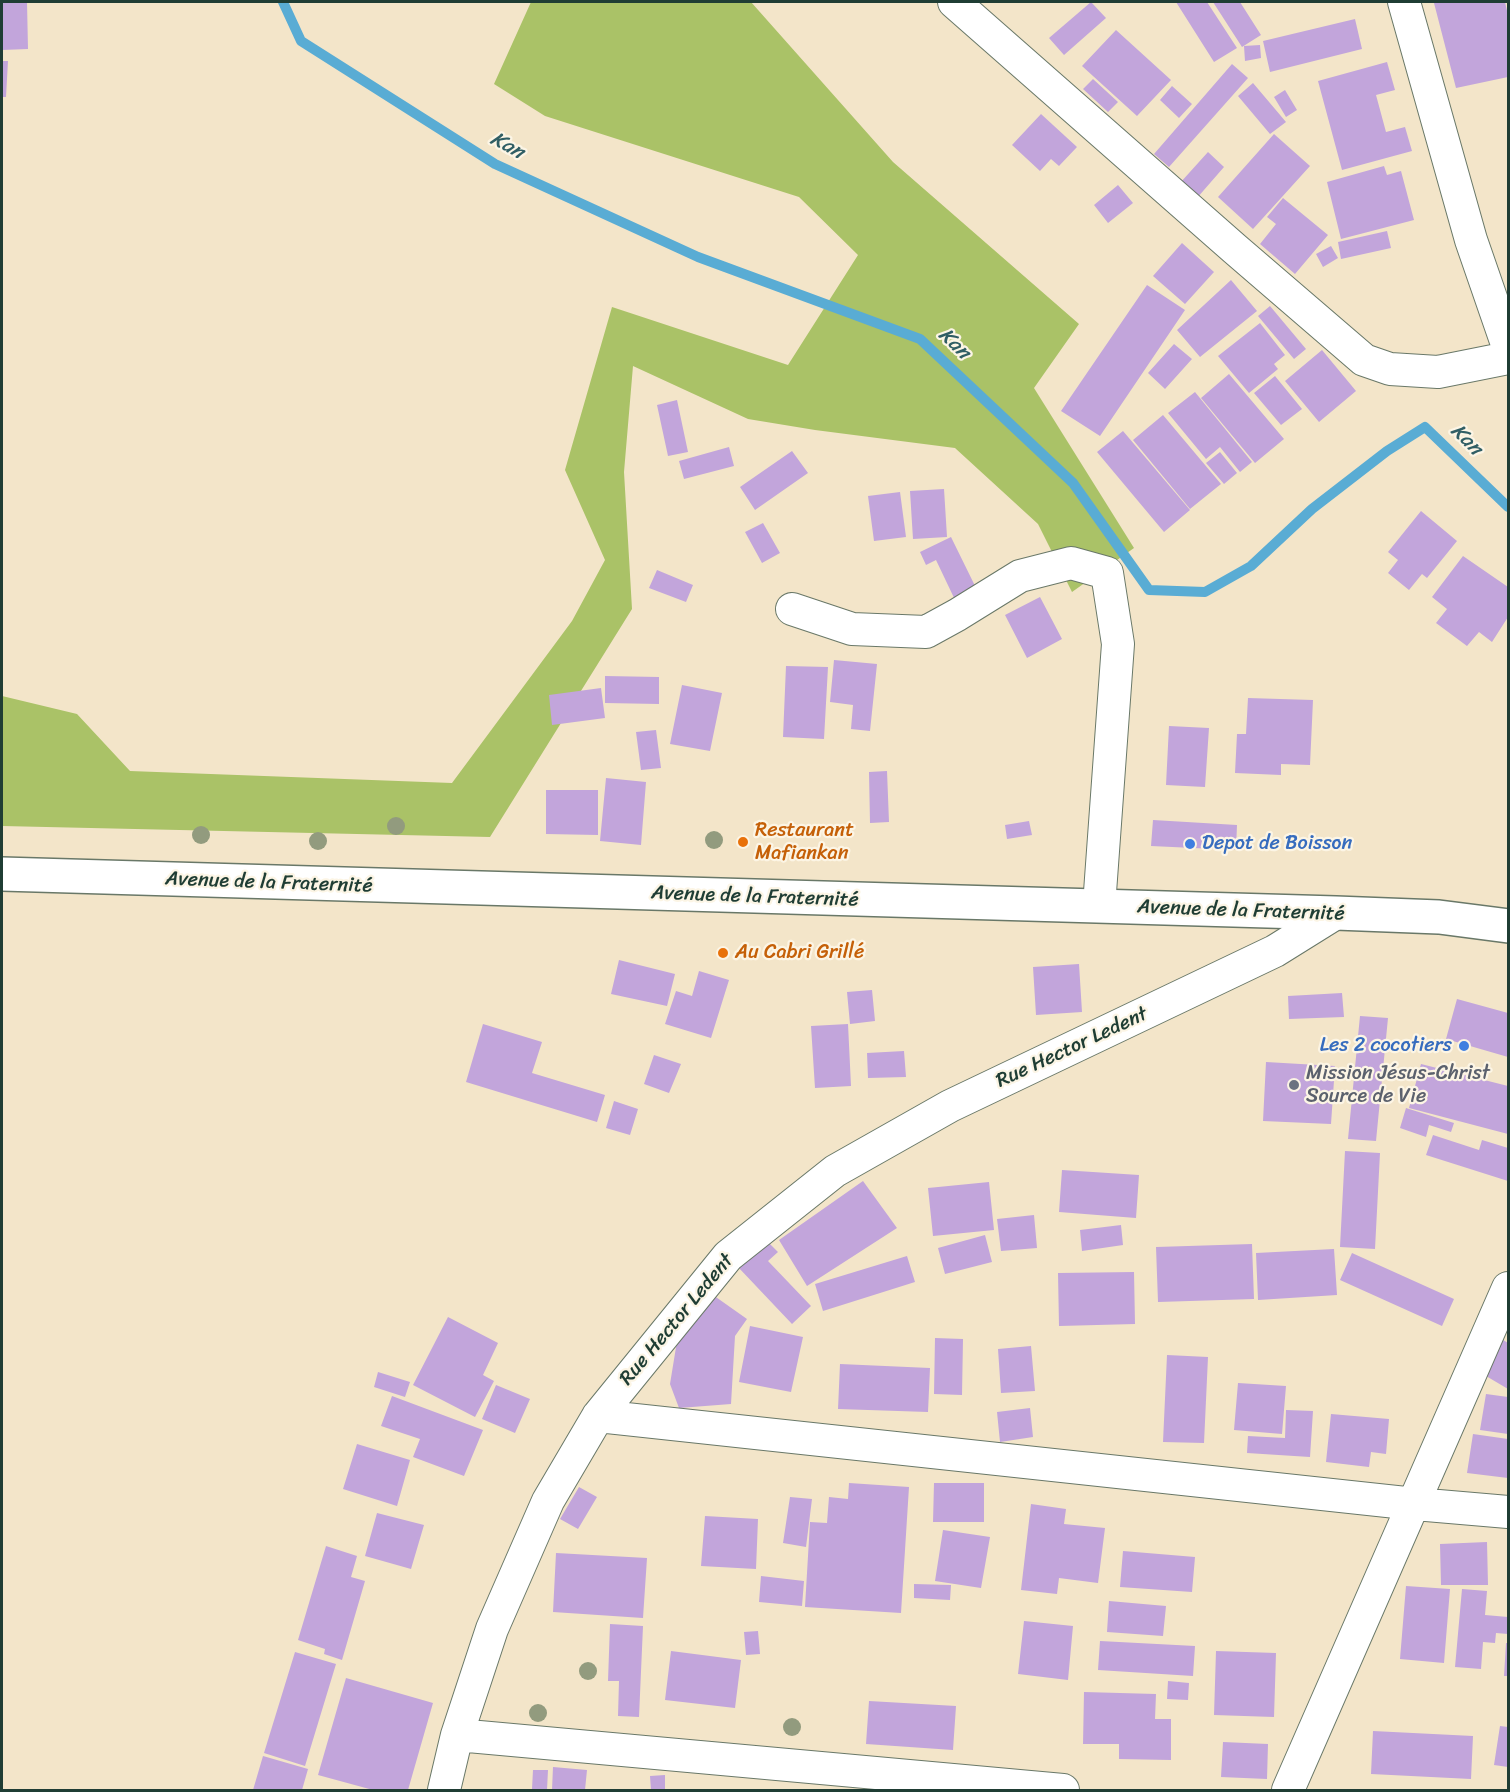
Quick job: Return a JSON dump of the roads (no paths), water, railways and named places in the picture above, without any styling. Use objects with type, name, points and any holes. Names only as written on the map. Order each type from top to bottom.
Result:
[{"type":"street","points":[[954,2],[1364,360],[1390,369],[1438,372],[1509,358]]},
{"type":"street","points":[[1404,2],[1471,240],[1509,347]]},
{"type":"street","points":[[792,609],[852,629],[926,632],[1020,576],[1071,563],[1107,573],[1118,644],[1099,906]]},
{"type":"street","name":"Avenue de la Fraternité","points":[[2,874],[1336,913],[1439,917],[1509,926]]},
{"type":"street","name":"Rue Hector Ledent","points":[[444,1791],[458,1735],[492,1629],[548,1501],[598,1416],[728,1256],[835,1171],[950,1106],[1275,951],[1336,913]]},
{"type":"street","points":[[1288,1791],[1509,1288]]},
{"type":"street","points":[[598,1416],[1415,1504],[1509,1512]]},
{"type":"street","points":[[458,1735],[1063,1791]]},
{"type":"waterway","name":"Kan","points":[[283,2],[301,41],[495,164],[698,257],[920,339],[1073,483],[1149,590],[1205,592],[1251,566],[1312,509],[1387,451],[1425,427],[1508,507]]},
{"type":"place","name":"Restaurant Mafiankan","points":[[743,842]]},
{"type":"place","name":"Depot de Boisson","points":[[1190,844]]},
{"type":"place","name":"Au Cabri Grillé","points":[[723,953]]},
{"type":"place","name":"Les 2 cocotiers","points":[[1464,1046]]},
{"type":"place","name":"Mission Jésus-Christ Source de Vie","points":[[1294,1085]]}]
